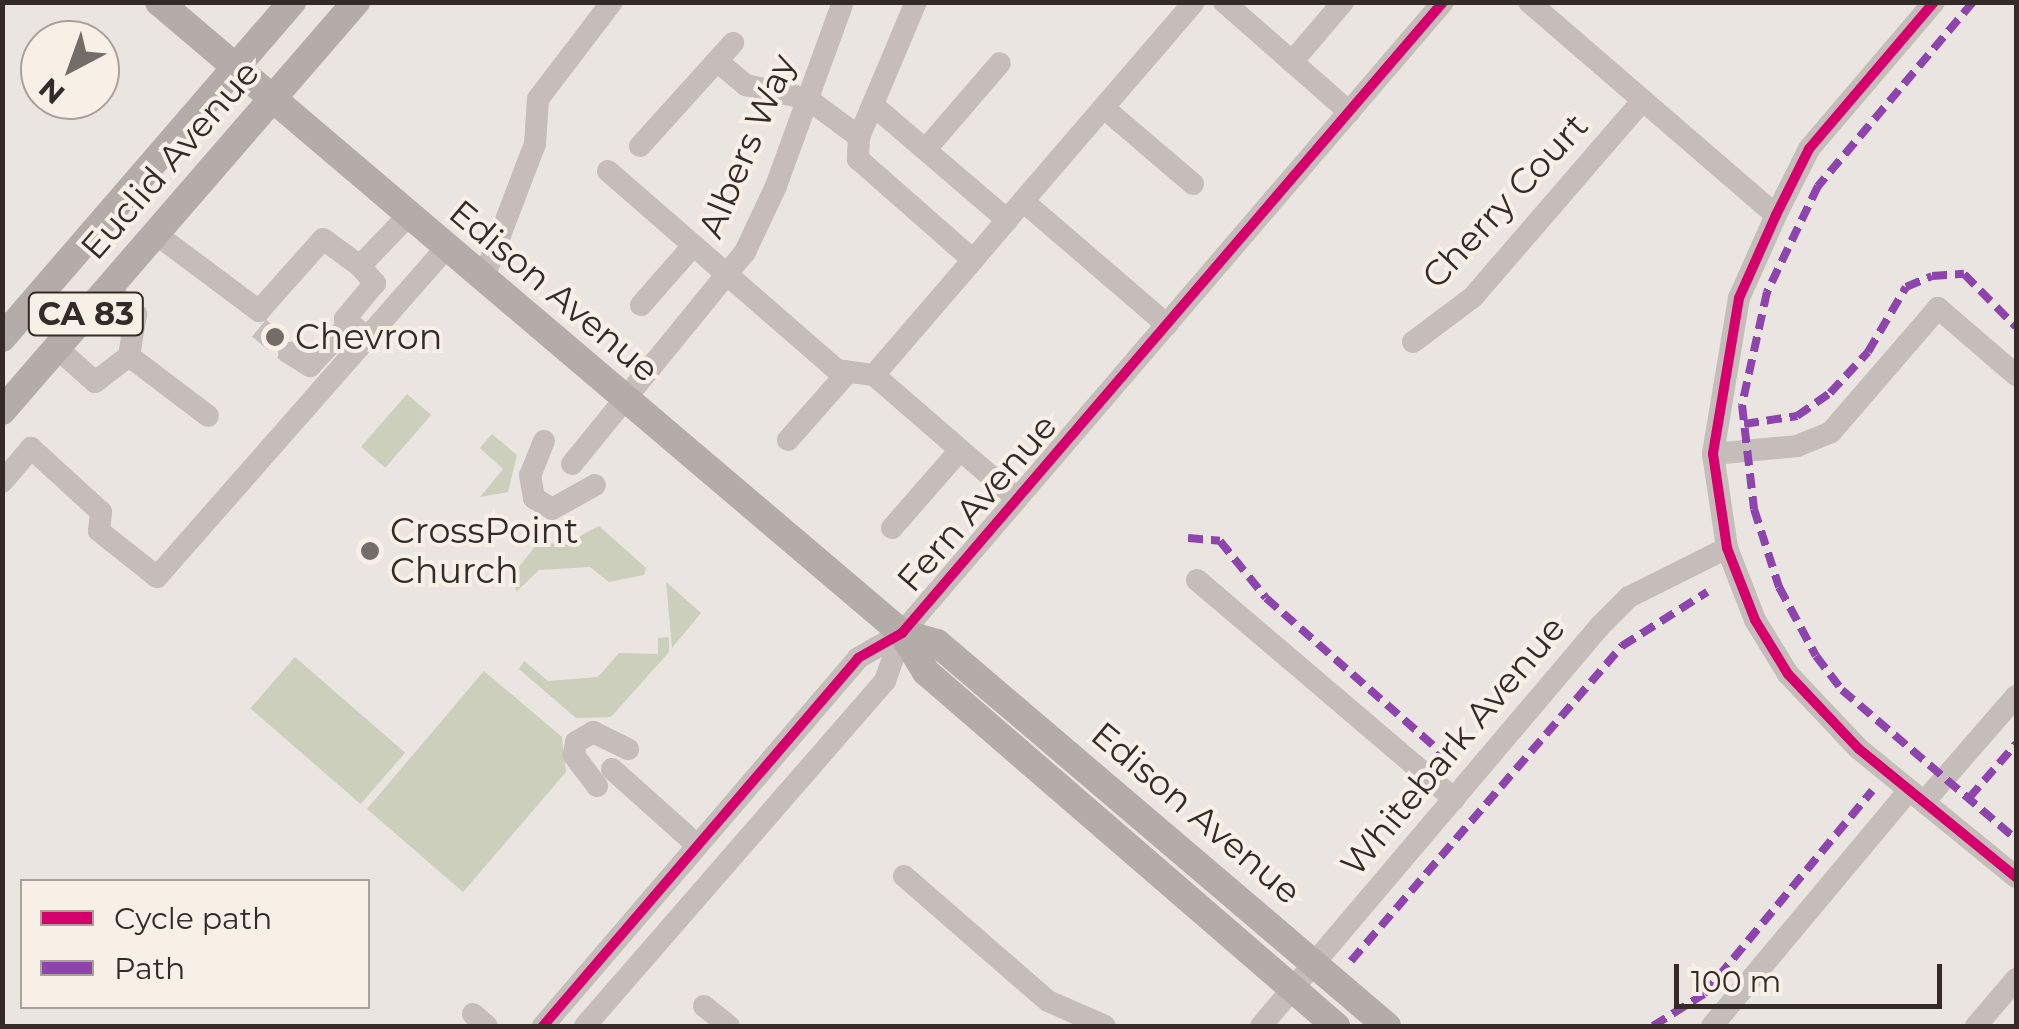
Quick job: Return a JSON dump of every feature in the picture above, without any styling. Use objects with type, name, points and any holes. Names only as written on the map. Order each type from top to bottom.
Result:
[{"type":"main road","name":"Edison Avenue","points":[[159,2],[902,633],[926,672],[1336,1026]]},
{"type":"main road","name":"Euclid Avenue","points":[[2,338],[292,2]]},
{"type":"main road","name":"Euclid Avenue","points":[[2,411],[356,2]]},
{"type":"main road","name":"Edison Avenue","points":[[902,633],[936,642],[1387,1026]]},
{"type":"street","points":[[483,280],[535,144],[538,99],[612,2]]},
{"type":"street","name":"Albers Way","points":[[572,464],[727,278],[762,218],[843,2]]},
{"type":"street","points":[[916,2],[860,137],[858,160],[973,260]]},
{"type":"street","points":[[874,375],[1194,2]]},
{"type":"street","points":[[1224,2],[1350,112]]},
{"type":"street","points":[[1292,62],[1343,2]]},
{"type":"street","name":"Fern Avenue","points":[[543,1026],[858,658],[902,633],[1443,2]]},
{"type":"street","points":[[1529,2],[1776,215]]},
{"type":"street","points":[[1934,2],[1809,149],[1776,215],[1739,298],[1714,454],[1728,548],[1756,620],[1788,674],[1859,749],[2016,877]]},
{"type":"street","points":[[640,146],[733,43]]},
{"type":"street","points":[[717,61],[746,86],[808,99],[860,137]]},
{"type":"street","points":[[926,149],[1000,63]]},
{"type":"street","name":"Cherry Court","points":[[1413,342],[1474,297],[1643,100]]},
{"type":"street","points":[[873,105],[1007,220]]},
{"type":"street","points":[[1104,108],[1192,184]]},
{"type":"street","points":[[608,171],[837,370],[874,375],[1017,499]]},
{"type":"street","points":[[1023,201],[1166,325]]},
{"type":"street","points":[[360,266],[408,216]]},
{"type":"street","points":[[156,234],[257,318],[323,240],[360,266],[376,283],[345,319],[358,330]]},
{"type":"street","points":[[641,306],[692,247]]},
{"type":"street","points":[[2,482],[31,448],[101,512],[99,531],[156,576],[358,330],[446,248]]},
{"type":"street","points":[[57,348],[95,382],[129,356],[136,314],[108,288]]},
{"type":"street","points":[[1714,454],[1797,446],[1831,432],[1938,308],[2016,375]]},
{"type":"street","points":[[289,353],[310,366],[358,330]]},
{"type":"street","points":[[129,356],[208,416]]},
{"type":"street","points":[[788,440],[848,372]]},
{"type":"street","points":[[544,441],[530,474],[534,498],[552,509],[596,484]]},
{"type":"street","points":[[892,528],[960,450]]},
{"type":"street","name":"Whitebark Avenue","points":[[1261,1026],[1629,598],[1728,548]]},
{"type":"street","points":[[1197,580],[1454,799]]},
{"type":"street","name":"Fern Avenue","points":[[585,1026],[885,681],[902,633]]},
{"type":"street","points":[[1712,1026],[1917,796],[2016,696]]},
{"type":"street","points":[[628,749],[593,732],[576,742],[574,755],[697,845]]},
{"type":"street","points":[[904,876],[1048,1000],[1105,1026]]},
{"type":"street","points":[[1976,1026],[2016,979]]},
{"type":"street","points":[[704,1006],[729,1026]]},
{"type":"green space","points":[[407,394],[431,415],[385,468],[361,447]]},
{"type":"green space","points":[[492,434],[517,455],[508,492],[480,497],[503,469],[480,448]]},
{"type":"green space","points":[[599,526],[646,568],[644,575],[609,582],[590,567],[539,570],[516,592],[514,573],[538,543],[565,544]]},
{"type":"green space","points":[[666,582],[701,613],[672,648]]},
{"type":"green space","points":[[669,637],[669,652],[611,717],[576,718],[519,669],[524,661],[548,681],[598,677],[619,653],[658,654],[658,638]]},
{"type":"green space","points":[[295,657],[405,753],[361,804],[250,708]]},
{"type":"green space","points":[[484,671],[562,737],[566,772],[463,892],[367,809]]},
{"type":"tunnel","points":[[259,328],[289,353]]},
{"type":"marked path","points":[[1973,2],[1818,186],[1767,292],[1742,405],[1754,509],[1779,587],[1816,656],[1842,690],[2016,839]]},
{"type":"marked path","points":[[1744,424],[1797,416],[1830,393],[1868,352],[1906,287],[1932,276],[1964,274],[2016,327]]},
{"type":"marked path","points":[[1188,538],[1220,541],[1266,598],[1454,764]]},
{"type":"marked path","points":[[1351,961],[1622,646],[1707,592]]},
{"type":"marked path","points":[[1969,798],[2016,744]]},
{"type":"marked path","points":[[1653,1026],[1704,994],[1872,791]]},
{"type":"cycle path","points":[[543,1026],[858,658],[902,633],[1443,2]]},
{"type":"cycle path","points":[[1934,2],[1809,149],[1776,215],[1739,298],[1713,454],[1727,548],[1755,620],[1788,674],[1859,749],[2016,877]]},
{"type":"place","name":"Chevron","points":[[275,337]]},
{"type":"place","name":"CrossPoint Church","points":[[370,551]]}]
